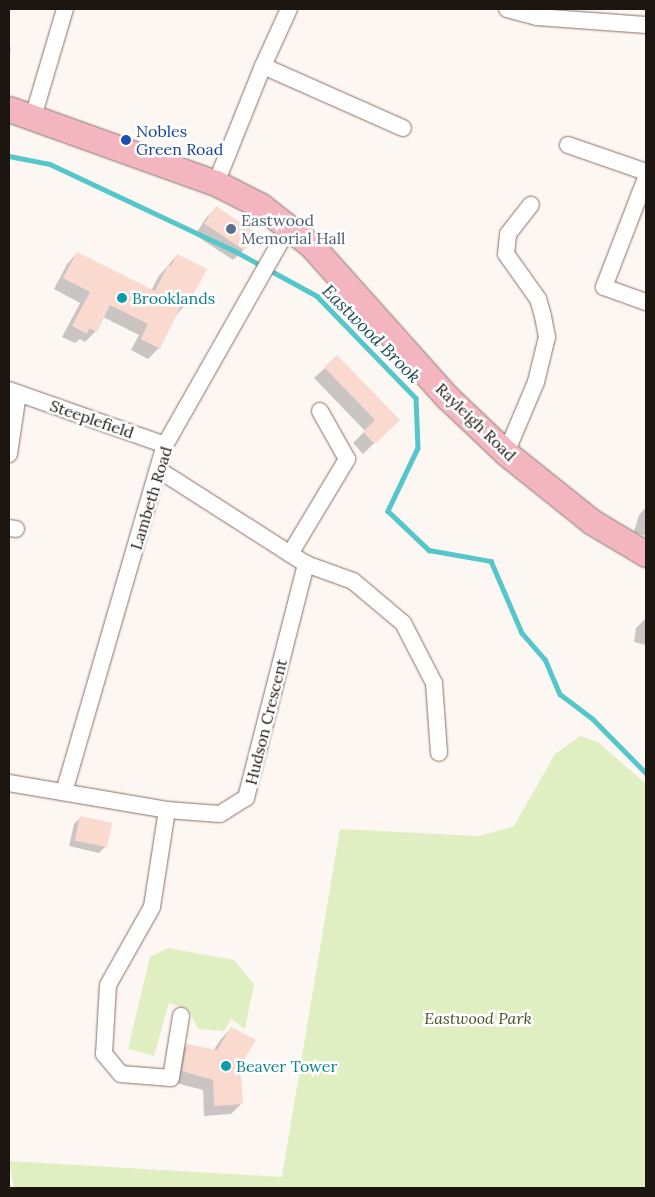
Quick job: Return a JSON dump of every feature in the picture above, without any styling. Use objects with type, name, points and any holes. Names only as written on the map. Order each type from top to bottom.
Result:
[{"type":"main road","name":"Rayleigh Road","points":[[9,109],[216,183],[261,206],[311,245],[447,397],[506,454],[592,522],[646,554]]},
{"type":"street","points":[[34,117],[65,9]]},
{"type":"street","points":[[216,183],[263,66],[289,9]]},
{"type":"street","points":[[507,9],[537,17],[646,24]]},
{"type":"street","points":[[263,66],[403,128]]},
{"type":"street","points":[[568,145],[646,172]]},
{"type":"street","points":[[646,178],[604,287],[646,302]]},
{"type":"street","points":[[506,454],[536,382],[546,337],[544,316],[538,299],[512,265],[506,254],[505,246],[508,234],[531,205]]},
{"type":"street","name":"Lambeth Road","points":[[64,792],[166,444],[289,226]]},
{"type":"street","name":"Steeplefield","points":[[9,454],[13,392],[166,444]]},
{"type":"street","points":[[290,554],[347,459],[320,411]]},
{"type":"street","points":[[159,470],[306,564],[353,581],[403,624],[434,683],[439,754]]},
{"type":"street","name":"Hudson Crescent","points":[[9,783],[167,810],[220,814],[246,798],[306,564]]},
{"type":"street","points":[[167,810],[152,907],[108,985],[104,1054],[122,1074],[171,1078],[180,1016]]},
{"type":"green space","name":"Eastwood Park","points":[[580,736],[598,742],[646,784],[646,1188],[14,1188],[9,1161],[282,1177],[340,829],[479,836],[514,826],[555,754]]},
{"type":"green space","points":[[168,948],[234,960],[254,984],[245,1029],[231,1019],[224,1031],[198,1029],[188,1009],[169,1003],[154,1056],[128,1049],[150,957]]},
{"type":"building","name":"Eastwood Memorial Hall","points":[[216,206],[256,233],[244,250],[204,223]]},
{"type":"building","name":"Brooklands","points":[[77,252],[155,291],[168,265],[171,266],[177,254],[207,269],[188,304],[183,301],[160,349],[141,339],[148,324],[110,305],[97,332],[89,328],[87,334],[72,326],[90,292],[63,278]]},
{"type":"building","points":[[337,355],[400,420],[375,444],[363,432],[375,420],[324,367]]},
{"type":"building","points":[[80,816],[112,823],[107,847],[75,840]]},
{"type":"building","name":"Beaver Tower","points":[[231,1027],[256,1040],[243,1061],[241,1074],[243,1104],[214,1106],[213,1080],[182,1071],[187,1044],[217,1050]]},
{"type":"waterway","name":"Eastwood Brook","points":[[9,156],[50,164],[233,250],[317,296],[416,398],[418,448],[388,511],[429,550],[491,561],[522,633],[545,659],[560,694],[593,719],[646,773]]},
{"type":"place","name":"Nobles Green Road","points":[[126,140]]},
{"type":"place","name":"Eastwood Memorial Hall","points":[[231,229]]},
{"type":"place","name":"Brooklands","points":[[122,298]]},
{"type":"place","name":"Beaver Tower","points":[[226,1066]]}]
